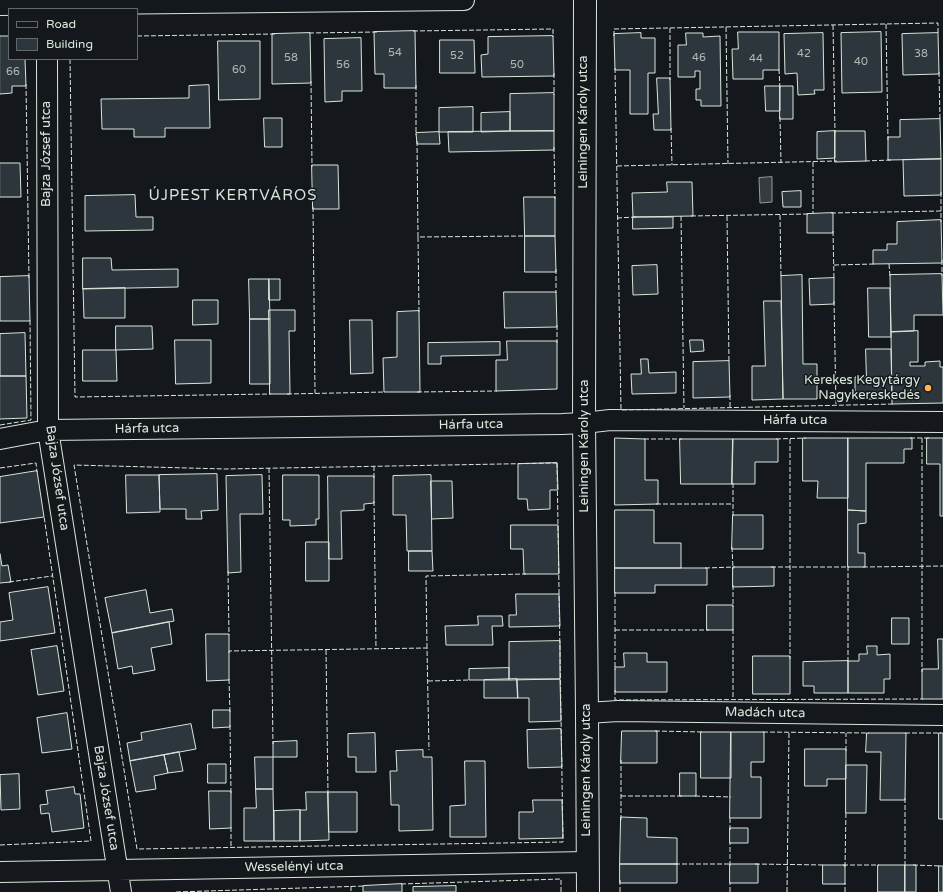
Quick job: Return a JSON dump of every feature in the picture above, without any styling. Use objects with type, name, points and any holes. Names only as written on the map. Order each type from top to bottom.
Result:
[{"type":"street","points":[[0,5],[464,0]]},
{"type":"street","name":"Leiningen Károly utca","points":[[585,0],[584,423],[588,892]]},
{"type":"street","name":"Bajza József utca","points":[[46,60],[48,430],[121,892]]},
{"type":"street","name":"Hárfa utca","points":[[0,439],[48,430],[584,423],[610,420],[943,422]]},
{"type":"street","name":"Madách utca","points":[[587,714],[613,711],[943,714]]},
{"type":"street","name":"Wesselényi utca","points":[[0,872],[588,862]]},
{"type":"shaded area","points":[[772,177],[772,202],[760,203],[759,178]]},
{"type":"building","points":[[415,31],[416,88],[384,88],[384,74],[375,74],[374,32]]},
{"type":"building","points":[[738,32],[779,32],[779,70],[763,70],[763,79],[733,79],[732,49],[738,49]]},
{"type":"building","points":[[881,32],[882,92],[842,93],[841,33]]},
{"type":"building","points":[[310,33],[311,83],[272,84],[272,34]]},
{"type":"building","points":[[641,33],[641,38],[655,38],[655,73],[648,73],[648,114],[630,114],[630,70],[615,70],[614,34]]},
{"type":"building","points":[[686,33],[703,33],[703,37],[720,36],[721,106],[701,106],[701,100],[696,100],[696,89],[700,89],[700,71],[695,71],[695,77],[678,77],[678,45],[686,45]]},
{"type":"building","points":[[823,33],[824,90],[814,90],[815,94],[798,95],[797,73],[785,74],[784,34]]},
{"type":"building","points":[[938,33],[939,74],[903,75],[902,34]]},
{"type":"building","points":[[0,36],[8,36],[8,60],[25,60],[26,86],[12,86],[12,93],[0,94]]},
{"type":"building","points":[[553,36],[554,76],[482,77],[481,55],[488,54],[488,37]]},
{"type":"building","points":[[361,38],[362,91],[342,91],[342,101],[325,102],[324,39]]},
{"type":"building","points":[[440,40],[474,40],[475,73],[440,73]]},
{"type":"building","points":[[218,41],[260,41],[260,99],[219,100]]},
{"type":"building","points":[[657,78],[670,78],[671,130],[654,130],[653,114],[658,114]]},
{"type":"building","points":[[209,85],[210,128],[165,128],[165,137],[134,137],[134,129],[102,129],[101,99],[189,98],[189,86]]},
{"type":"building","points":[[765,86],[780,86],[780,111],[766,111]]},
{"type":"building","points":[[780,86],[793,86],[793,119],[780,119]]},
{"type":"building","points":[[554,93],[554,131],[510,131],[510,94]]},
{"type":"building","points":[[473,107],[473,132],[439,132],[439,108]]},
{"type":"building","points":[[510,112],[510,131],[481,132],[481,113]]},
{"type":"building","points":[[264,118],[282,118],[282,147],[265,147]]},
{"type":"building","points":[[940,119],[941,159],[888,160],[888,137],[900,137],[900,120]]},
{"type":"building","points":[[554,131],[554,150],[449,152],[448,132]]},
{"type":"building","points":[[835,131],[835,158],[817,159],[817,132]]},
{"type":"building","points":[[835,131],[865,131],[866,161],[835,162]]},
{"type":"building","points":[[439,132],[440,144],[417,144],[416,133]]},
{"type":"building","points":[[941,159],[941,195],[904,196],[903,160]]},
{"type":"building","points":[[0,163],[20,163],[21,197],[0,197]]},
{"type":"building","points":[[312,165],[338,165],[339,209],[313,209]]},
{"type":"building","points":[[667,182],[692,182],[693,216],[633,217],[632,193],[667,192]]},
{"type":"building","points":[[801,191],[801,207],[783,207],[782,192]]},
{"type":"building","points":[[135,195],[136,217],[153,217],[153,230],[85,231],[85,196]]},
{"type":"building","points":[[524,197],[555,197],[555,236],[525,236]]},
{"type":"building","points":[[833,213],[833,233],[807,233],[807,214]]},
{"type":"building","points":[[633,217],[673,217],[673,228],[633,229]]},
{"type":"building","points":[[941,220],[942,263],[873,264],[873,250],[887,250],[887,244],[897,244],[897,222]]},
{"type":"building","points":[[525,236],[555,236],[556,272],[525,272]]},
{"type":"building","points":[[83,258],[111,258],[112,270],[178,269],[178,287],[83,289]]},
{"type":"building","points":[[657,265],[658,294],[633,295],[632,266]]},
{"type":"building","points":[[942,274],[943,315],[914,315],[914,331],[891,332],[890,275]]},
{"type":"building","points":[[802,275],[803,364],[817,364],[817,399],[783,399],[781,276]]},
{"type":"building","points":[[29,276],[30,321],[0,321],[0,277]]},
{"type":"building","points":[[834,278],[834,304],[810,305],[809,279]]},
{"type":"building","points":[[249,279],[269,279],[270,319],[250,319]]},
{"type":"building","points":[[269,279],[280,279],[280,300],[269,300]]},
{"type":"building","points":[[125,288],[125,318],[84,318],[83,289]]},
{"type":"building","points":[[868,288],[890,288],[891,337],[869,337]]},
{"type":"building","points":[[504,292],[556,292],[557,327],[505,328]]},
{"type":"building","points":[[193,300],[218,300],[218,324],[193,325]]},
{"type":"building","points":[[764,301],[781,301],[783,399],[752,400],[752,366],[765,366]]},
{"type":"building","points":[[269,310],[295,310],[295,331],[289,331],[290,394],[270,394]]},
{"type":"building","points":[[419,311],[420,392],[384,392],[383,358],[397,357],[397,312]]},
{"type":"building","points":[[250,319],[270,319],[270,384],[250,384]]},
{"type":"building","points":[[350,320],[372,320],[373,373],[351,374]]},
{"type":"building","points":[[116,326],[152,326],[153,349],[116,350]]},
{"type":"building","points":[[918,331],[918,362],[910,362],[910,366],[925,366],[925,362],[940,361],[940,367],[943,367],[943,403],[892,404],[891,332]]},
{"type":"building","points":[[25,333],[26,376],[0,376],[0,334]]},
{"type":"building","points":[[175,340],[211,340],[211,383],[176,384]]},
{"type":"building","points":[[690,340],[703,340],[704,351],[691,352]]},
{"type":"building","points":[[507,341],[557,341],[557,389],[496,391],[496,360],[507,360]]},
{"type":"building","points":[[500,342],[500,355],[441,356],[441,364],[428,364],[428,343]]},
{"type":"building","points":[[866,349],[891,349],[892,399],[855,399],[855,377],[866,377]]},
{"type":"building","points":[[83,350],[116,350],[117,381],[83,381]]},
{"type":"building","points":[[641,359],[648,359],[649,373],[676,372],[676,393],[632,394],[631,374],[641,374]]},
{"type":"building","points":[[729,361],[730,397],[693,398],[693,362]]},
{"type":"building","points":[[0,376],[26,376],[27,418],[0,419]]},
{"type":"building","points":[[615,438],[645,439],[645,480],[658,480],[658,504],[615,505]]},
{"type":"building","points":[[803,438],[848,438],[848,498],[817,498],[818,481],[803,481]]},
{"type":"building","points":[[848,438],[912,438],[912,449],[904,449],[904,463],[866,463],[866,511],[848,510]]},
{"type":"building","points":[[927,438],[943,438],[943,516],[940,516],[940,464],[927,464]]},
{"type":"building","points":[[680,439],[733,439],[732,484],[681,484]]},
{"type":"building","points":[[733,439],[778,439],[778,462],[755,462],[755,484],[732,484]]},
{"type":"building","points":[[557,463],[558,490],[550,490],[550,509],[528,510],[527,499],[518,499],[518,464]]},
{"type":"building","points":[[37,471],[44,517],[0,523],[0,477]]},
{"type":"building","points":[[217,474],[218,510],[201,511],[202,519],[186,519],[186,509],[160,509],[159,475]]},
{"type":"building","points":[[126,475],[159,475],[160,512],[127,513]]},
{"type":"building","points":[[262,475],[263,514],[240,514],[241,572],[228,573],[226,476]]},
{"type":"building","points":[[283,475],[319,475],[319,519],[316,519],[316,525],[290,526],[290,520],[283,520]]},
{"type":"building","points":[[431,475],[432,551],[407,551],[406,515],[393,515],[393,476]]},
{"type":"building","points":[[328,476],[374,476],[374,503],[364,504],[364,510],[341,511],[342,559],[329,559]]},
{"type":"building","points":[[431,481],[452,481],[453,518],[432,519]]},
{"type":"building","points":[[615,510],[654,510],[654,543],[681,543],[681,568],[615,568]]},
{"type":"building","points":[[848,510],[866,511],[866,523],[858,524],[858,553],[865,553],[865,567],[848,567]]},
{"type":"building","points":[[733,515],[763,515],[763,549],[732,549]]},
{"type":"building","points":[[511,525],[558,525],[559,574],[524,574],[523,549],[511,549]]},
{"type":"building","points":[[306,542],[329,542],[329,581],[306,581]]},
{"type":"building","points":[[409,551],[432,551],[433,571],[409,571]]},
{"type":"building","points":[[0,554],[2,566],[8,565],[11,582],[0,583]]},
{"type":"building","points":[[733,567],[774,567],[774,586],[733,587]]},
{"type":"building","points":[[615,568],[707,568],[707,585],[655,585],[655,593],[615,593]]},
{"type":"building","points":[[48,587],[55,633],[0,641],[0,622],[13,620],[9,593]]},
{"type":"building","points":[[146,590],[150,613],[172,609],[174,621],[112,633],[105,598]]},
{"type":"building","points":[[516,594],[559,594],[560,626],[509,627],[509,615],[516,615]]},
{"type":"building","points":[[707,605],[733,605],[733,630],[707,630]]},
{"type":"building","points":[[478,616],[502,616],[503,626],[492,626],[493,645],[446,645],[445,626],[478,625]]},
{"type":"building","points":[[892,618],[909,618],[909,644],[892,644]]},
{"type":"building","points":[[169,622],[172,644],[151,648],[155,670],[133,674],[132,666],[118,669],[112,633]]},
{"type":"building","points":[[206,634],[229,634],[229,680],[207,681]]},
{"type":"building","points":[[938,639],[943,639],[943,699],[922,699],[922,669],[938,669]]},
{"type":"building","points":[[560,641],[560,679],[509,680],[509,642]]},
{"type":"building","points":[[57,646],[64,691],[38,695],[31,650]]},
{"type":"building","points":[[867,646],[877,646],[877,655],[890,654],[890,679],[884,679],[884,693],[848,693],[848,661],[859,661],[859,654],[867,654]]},
{"type":"building","points":[[624,653],[647,653],[647,662],[667,662],[667,692],[615,692],[615,667],[624,667]]},
{"type":"building","points":[[753,656],[790,656],[790,694],[753,694]]},
{"type":"building","points":[[848,661],[848,693],[814,693],[814,686],[803,686],[803,662]]},
{"type":"building","points":[[509,668],[509,680],[469,680],[469,669]]},
{"type":"building","points":[[517,679],[518,698],[484,698],[484,680]]},
{"type":"building","points":[[517,679],[560,679],[561,721],[529,722],[529,698],[518,698]]},
{"type":"building","points":[[213,710],[230,710],[230,727],[213,728]]},
{"type":"building","points":[[67,713],[72,749],[42,753],[37,718]]},
{"type":"building","points":[[191,724],[196,749],[130,761],[127,743],[142,740],[141,733]]},
{"type":"building","points":[[561,729],[562,767],[528,768],[527,730]]},
{"type":"building","points":[[622,731],[657,731],[657,763],[621,763]]},
{"type":"building","points":[[701,732],[731,732],[731,778],[701,778]]},
{"type":"building","points":[[731,732],[764,732],[764,762],[751,762],[751,777],[761,777],[761,818],[730,818]]},
{"type":"building","points":[[375,733],[376,772],[356,772],[356,757],[348,757],[348,734]]},
{"type":"building","points":[[867,733],[906,733],[905,800],[880,800],[881,752],[866,752]]},
{"type":"building","points":[[939,733],[943,733],[943,819],[939,819]]},
{"type":"building","points":[[297,741],[297,757],[273,757],[273,742]]},
{"type":"building","points":[[805,749],[846,749],[846,779],[827,779],[827,786],[805,786]]},
{"type":"building","points":[[423,750],[423,757],[432,757],[433,830],[399,831],[399,805],[391,805],[390,771],[397,771],[396,751]]},
{"type":"building","points":[[179,752],[183,771],[168,773],[164,755]]},
{"type":"building","points":[[164,755],[168,773],[154,776],[156,789],[136,792],[130,761]]},
{"type":"building","points":[[255,757],[273,757],[273,789],[256,789]]},
{"type":"building","points":[[465,761],[485,761],[486,837],[450,837],[450,806],[465,805]]},
{"type":"building","points":[[208,764],[226,764],[226,783],[208,783]]},
{"type":"building","points":[[846,765],[867,765],[866,813],[846,813]]},
{"type":"building","points":[[680,773],[696,773],[696,796],[680,796]]},
{"type":"building","points":[[19,774],[20,809],[1,810],[0,775]]},
{"type":"building","points":[[74,787],[75,794],[80,794],[84,828],[52,832],[49,813],[41,814],[40,805],[48,804],[46,791]]},
{"type":"building","points":[[256,789],[273,789],[274,841],[244,841],[244,808],[256,808]]},
{"type":"building","points":[[209,791],[231,791],[231,828],[210,829]]},
{"type":"building","points":[[306,792],[328,792],[329,840],[300,841],[300,810],[306,810]]},
{"type":"building","points":[[328,792],[357,792],[357,832],[329,832]]},
{"type":"building","points":[[533,800],[562,800],[563,838],[519,839],[519,812],[533,812]]},
{"type":"building","points":[[300,810],[300,841],[274,841],[274,811]]},
{"type":"building","points":[[621,817],[647,818],[647,837],[677,838],[677,864],[620,864]]},
{"type":"building","points":[[730,828],[748,828],[748,843],[730,843]]},
{"type":"building","points":[[620,864],[677,864],[677,883],[620,883]]},
{"type":"building","points":[[730,864],[758,864],[758,883],[730,883]]},
{"type":"building","points":[[823,865],[845,865],[845,884],[823,884]]},
{"type":"building","points":[[878,865],[905,865],[905,892],[878,892]]},
{"type":"building","points":[[905,865],[916,865],[916,892],[905,892]]},
{"type":"building","points":[[939,866],[943,866],[943,892],[939,892]]},
{"type":"building","points":[[402,884],[402,892],[363,892],[363,886]]},
{"type":"building","points":[[456,886],[456,892],[413,892],[413,887]]},
{"type":"fence","points":[[614,36],[614,29],[938,23],[938,34]]},
{"type":"fence","points":[[886,24],[888,140]]},
{"type":"fence","points":[[833,25],[835,133]]},
{"type":"fence","points":[[726,27],[728,164]]},
{"type":"fence","points":[[670,28],[670,80]]},
{"type":"fence","points":[[413,31],[553,29],[553,37]]},
{"type":"fence","points":[[309,33],[377,32]]},
{"type":"fence","points":[[138,36],[275,34]]},
{"type":"fence","points":[[70,60],[75,397],[271,394]]},
{"type":"fence","points":[[615,68],[621,410],[895,404]]},
{"type":"fence","points":[[779,69],[780,89]]},
{"type":"fence","points":[[939,72],[940,120]]},
{"type":"fence","points":[[554,73],[554,95]]},
{"type":"fence","points":[[311,81],[312,167]]},
{"type":"fence","points":[[26,84],[29,278]]},
{"type":"fence","points":[[416,85],[416,135]]},
{"type":"fence","points":[[780,117],[781,163]]},
{"type":"fence","points":[[671,128],[672,165]]},
{"type":"fence","points":[[417,141],[418,237]]},
{"type":"fence","points":[[554,147],[555,199]]},
{"type":"fence","points":[[865,161],[891,160]]},
{"type":"fence","points":[[617,166],[837,161]]},
{"type":"fence","points":[[813,162],[813,214]]},
{"type":"fence","points":[[941,192],[941,222]]},
{"type":"fence","points":[[313,207],[315,393]]},
{"type":"fence","points":[[831,213],[941,211]]},
{"type":"fence","points":[[691,216],[809,214]]},
{"type":"fence","points":[[780,215],[781,278]]},
{"type":"fence","points":[[681,216],[684,408]]},
{"type":"fence","points":[[727,216],[729,363]]},
{"type":"fence","points":[[617,218],[636,217]]},
{"type":"fence","points":[[833,231],[834,279]]},
{"type":"fence","points":[[419,312],[418,237],[525,236]]},
{"type":"fence","points":[[942,260],[942,276]]},
{"type":"fence","points":[[834,265],[874,264]]},
{"type":"fence","points":[[889,264],[890,276]]},
{"type":"fence","points":[[556,269],[556,293]]},
{"type":"fence","points":[[834,301],[836,405]]},
{"type":"fence","points":[[0,425],[31,420],[30,320]]},
{"type":"fence","points":[[557,325],[557,343]]},
{"type":"fence","points":[[417,392],[497,391]]},
{"type":"fence","points":[[287,394],[385,392]]},
{"type":"fence","points":[[730,395],[730,407]]},
{"type":"fence","points":[[776,439],[806,438]]},
{"type":"fence","points":[[910,438],[930,438]]},
{"type":"fence","points":[[922,438],[922,672]]},
{"type":"fence","points":[[644,439],[682,439]]},
{"type":"fence","points":[[790,439],[790,659]]},
{"type":"fence","points":[[0,468],[36,463],[37,472]]},
{"type":"fence","points":[[557,463],[563,842],[137,849],[74,465],[226,469],[557,463]]},
{"type":"fence","points":[[374,466],[374,479]]},
{"type":"fence","points":[[269,468],[273,744]]},
{"type":"fence","points":[[733,483],[733,517]]},
{"type":"fence","points":[[374,501],[376,649]]},
{"type":"fence","points":[[656,504],[732,504]]},
{"type":"fence","points":[[0,845],[91,841],[44,516]]},
{"type":"fence","points":[[732,547],[733,569]]},
{"type":"fence","points":[[848,566],[848,662]]},
{"type":"fence","points":[[863,567],[943,566]]},
{"type":"fence","points":[[705,568],[735,567]]},
{"type":"fence","points":[[771,567],[849,567]]},
{"type":"fence","points":[[228,571],[229,635]]},
{"type":"fence","points":[[427,648],[426,576],[526,574]]},
{"type":"fence","points":[[9,582],[52,576]]},
{"type":"fence","points":[[733,585],[733,607]]},
{"type":"fence","points":[[615,592],[615,670]]},
{"type":"fence","points":[[733,629],[733,699]]},
{"type":"fence","points":[[615,630],[709,630]]},
{"type":"fence","points":[[229,653],[229,651],[427,648],[429,750]]},
{"type":"fence","points":[[326,650],[328,794]]},
{"type":"fence","points":[[229,679],[230,713]]},
{"type":"fence","points":[[428,681],[470,680]]},
{"type":"fence","points":[[615,690],[615,700],[923,699]]},
{"type":"fence","points":[[230,725],[231,793]]},
{"type":"fence","points":[[655,731],[703,732]]},
{"type":"fence","points":[[763,732],[869,733]]},
{"type":"fence","points":[[787,892],[789,732]]},
{"type":"fence","points":[[846,733],[846,751]]},
{"type":"fence","points":[[905,733],[941,733]]},
{"type":"fence","points":[[621,760],[621,820]]},
{"type":"fence","points":[[621,796],[683,796]]},
{"type":"fence","points":[[695,796],[731,797]]},
{"type":"fence","points":[[905,798],[905,866]]},
{"type":"fence","points":[[845,867],[846,811]]},
{"type":"fence","points":[[730,816],[730,830]]},
{"type":"fence","points":[[231,827],[231,847]]},
{"type":"fence","points":[[730,842],[730,866]]},
{"type":"fence","points":[[675,864],[731,864]]},
{"type":"fence","points":[[755,864],[825,865]]},
{"type":"fence","points":[[843,865],[879,865]]},
{"type":"fence","points":[[913,865],[941,866]]},
{"type":"fence","points":[[401,884],[561,879],[561,892]]},
{"type":"fence","points":[[620,880],[620,892]]},
{"type":"fence","points":[[730,882],[730,892]]},
{"type":"fence","points":[[845,883],[845,892]]},
{"type":"fence","points":[[351,886],[351,892]]},
{"type":"fence","points":[[176,892],[365,886]]},
{"type":"place","name":"Kerekes Kegytárgy Nagykereskedés","points":[[928,388]]},
{"type":"district","name":"ÚJPEST KERTVÁROS","points":[[233,196]]}]
